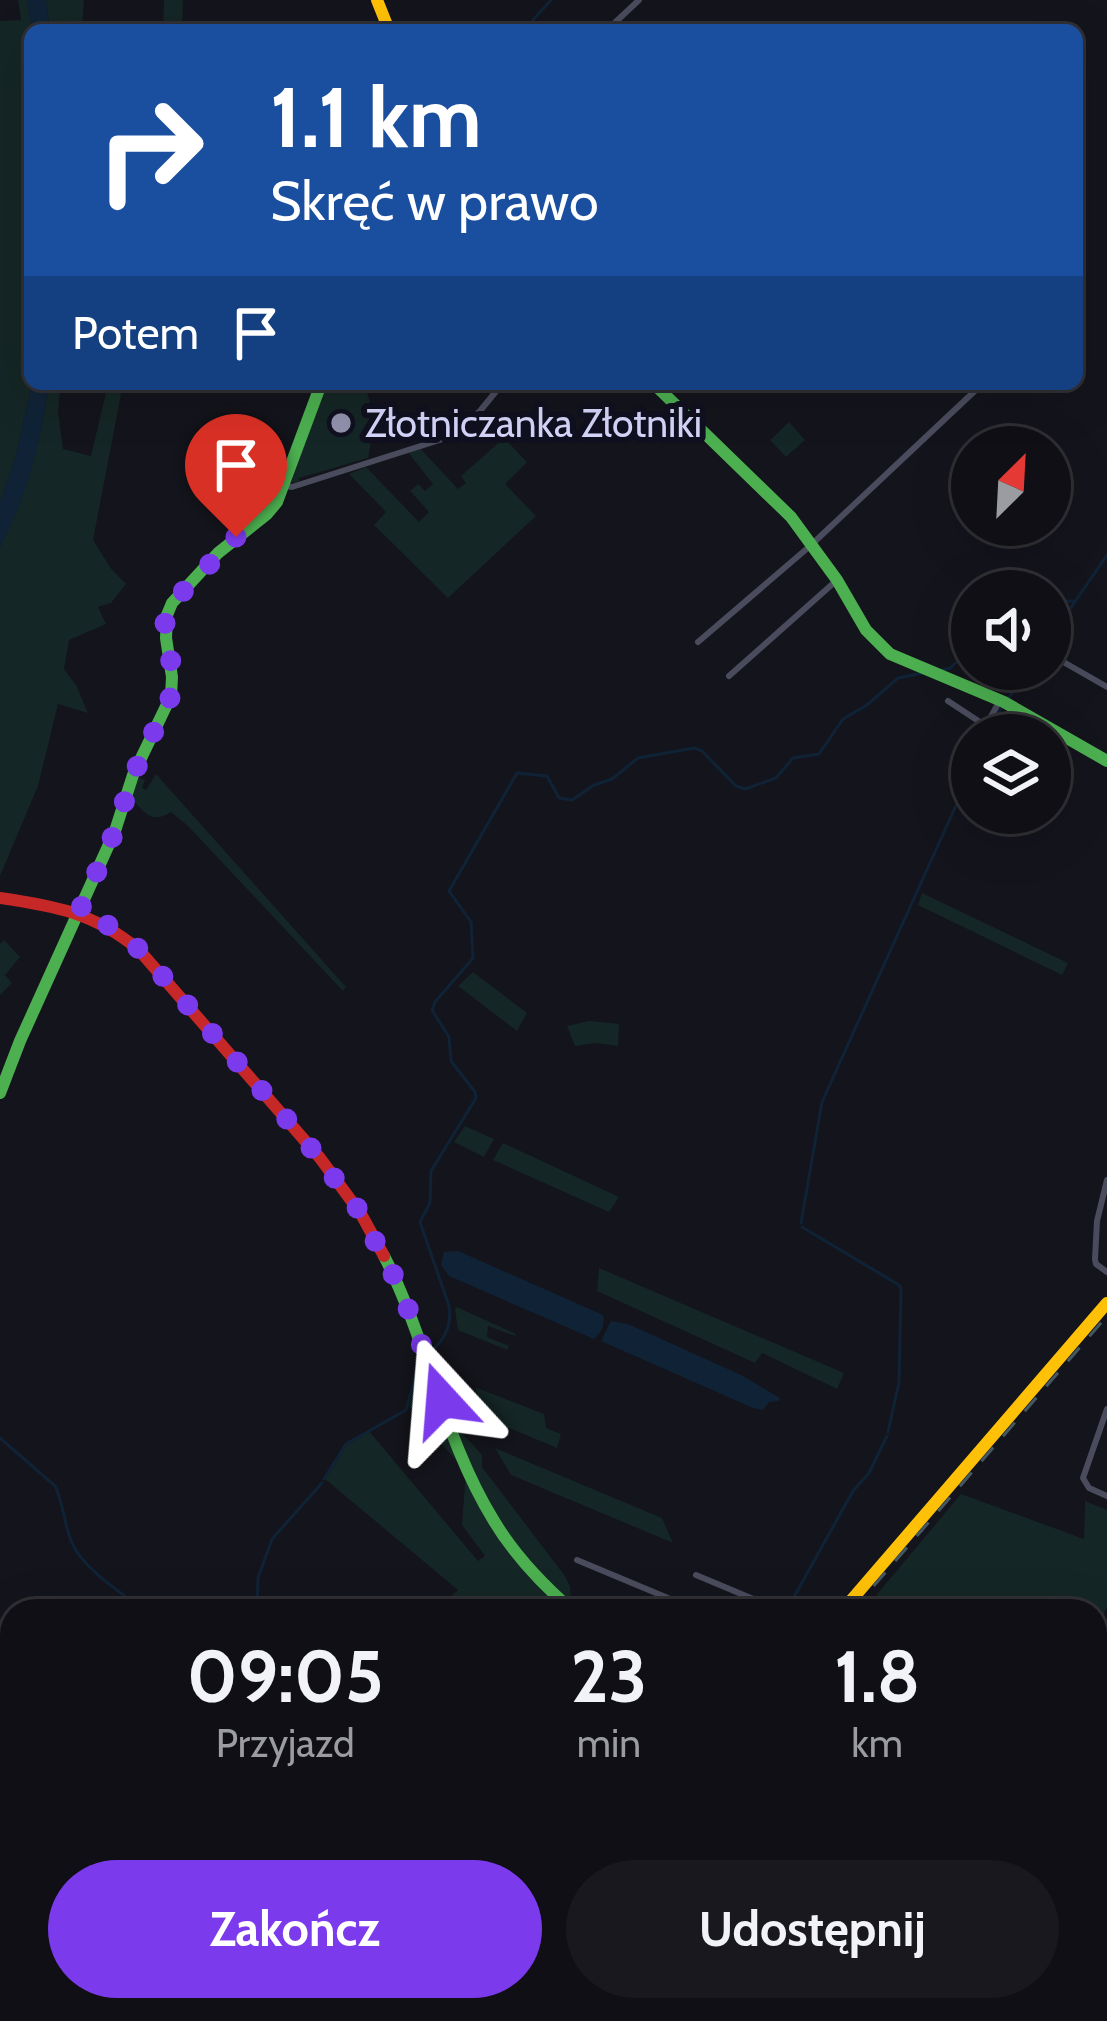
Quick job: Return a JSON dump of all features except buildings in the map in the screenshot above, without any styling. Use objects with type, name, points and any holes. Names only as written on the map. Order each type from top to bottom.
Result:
[{"type":"street","points":[[613,24],[639,0]]},
{"type":"street","points":[[0,1093],[115,831],[133,775],[171,696],[166,614],[218,553],[274,507],[286,486],[319,390]]},
{"type":"street","points":[[286,486],[452,436],[497,390]]},
{"type":"street","points":[[660,390],[782,506],[812,543],[866,630],[890,654],[1000,700],[1107,761]]},
{"type":"street","points":[[698,642],[976,390]]},
{"type":"street","points":[[729,676],[837,580]]},
{"type":"street","points":[[1071,666],[1107,687]]},
{"type":"street","points":[[948,701],[986,726],[1000,700]]},
{"type":"street","points":[[0,898],[79,912],[112,927],[140,950],[334,1176],[370,1228],[400,1287],[486,1508],[517,1555],[560,1599]]},
{"type":"street","points":[[1107,1180],[1095,1245],[1096,1264],[1107,1272]]},
{"type":"street","points":[[852,1599],[1107,1303]]},
{"type":"street","points":[[1107,1408],[1083,1478],[1086,1486],[1107,1496]]},
{"type":"street","points":[[577,1560],[670,1599]]},
{"type":"street","points":[[696,1574],[754,1599]]},
{"type":"shaded area","points":[[18,0],[27,0],[31,24],[24,24],[24,390],[31,390],[0,503],[0,21],[21,20]]},
{"type":"shaded area","points":[[46,0],[84,0],[82,24],[49,24]]},
{"type":"shaded area","points":[[164,0],[183,0],[182,24],[163,24]]},
{"type":"shaded area","points":[[47,390],[60,390],[63,449],[91,456],[107,390],[122,390],[93,540],[126,584],[111,603],[98,607],[106,624],[69,640],[64,669],[88,713],[58,704],[38,786],[0,876],[0,547],[32,468]]},
{"type":"shaded area","points":[[324,390],[366,390],[372,424],[368,458],[291,482]]},
{"type":"shaded area","points":[[789,422],[805,440],[786,457],[770,440]]},
{"type":"shaded area","points":[[504,438],[527,462],[505,484],[536,516],[448,598],[374,525],[386,512],[349,474],[366,467],[419,522],[429,512],[410,491],[418,484],[425,491],[433,484],[407,451],[419,447],[458,489],[466,483],[461,476]]},
{"type":"shaded area","points":[[156,774],[346,987],[343,991],[188,826],[171,812],[149,815],[130,798],[136,776],[145,780],[142,788],[146,790]]},
{"type":"shaded area","points":[[922,893],[1068,963],[1062,975],[918,905]]},
{"type":"shaded area","points":[[4,940],[20,957],[5,975],[12,983],[0,995],[0,944]]},
{"type":"shaded area","points":[[473,972],[527,1013],[517,1031],[458,986]]},
{"type":"shaded area","points":[[589,1021],[619,1024],[618,1046],[575,1046],[567,1026]]},
{"type":"shaded area","points":[[465,1126],[494,1139],[484,1157],[454,1142]]},
{"type":"shaded area","points":[[503,1143],[619,1197],[609,1212],[493,1160]]},
{"type":"shaded area","points":[[599,1268],[844,1373],[837,1389],[762,1353],[755,1363],[597,1291]]},
{"type":"shaded area","points":[[457,1307],[516,1334],[488,1326],[487,1337],[509,1346],[507,1350],[458,1330]]},
{"type":"shaded area","points":[[415,1381],[482,1455],[482,1467],[565,1576],[571,1599],[448,1599],[458,1590],[325,1479],[347,1445],[369,1431],[478,1561],[485,1556],[462,1525],[466,1472],[409,1406]]},
{"type":"shaded area","points":[[475,1387],[544,1414],[546,1428],[561,1434],[557,1448],[485,1418]]},
{"type":"shaded area","points":[[495,1448],[662,1518],[673,1543],[511,1475]]},
{"type":"shaded area","points":[[961,1494],[1084,1539],[1085,1501],[1107,1510],[1107,1599],[873,1599]]},
{"type":"water","points":[[27,0],[46,0],[49,24],[31,24]]},
{"type":"water","points":[[31,390],[47,390],[32,468],[0,547],[0,503]]},
{"type":"water","points":[[458,1251],[603,1315],[601,1331],[594,1339],[449,1276],[441,1265],[444,1252]]},
{"type":"water","points":[[611,1321],[628,1324],[741,1375],[779,1401],[769,1402],[763,1410],[753,1408],[601,1341]]},
{"type":"waterway","points":[[529,24],[551,0]]},
{"type":"waterway","points":[[1071,607],[1107,555]]},
{"type":"waterway","points":[[942,670],[951,667]]},
{"type":"waterway","points":[[431,1351],[446,1331],[450,1313],[420,1222],[430,1203],[431,1171],[476,1098],[451,1061],[449,1037],[432,1010],[473,958],[471,922],[449,891],[517,773],[547,776],[559,798],[572,800],[612,779],[638,758],[694,748],[745,789],[776,778],[793,758],[819,754],[843,719],[898,678],[923,673]]},
{"type":"waterway","points":[[1008,699],[1014,690]]},
{"type":"waterway","points":[[998,714],[1003,705]]},
{"type":"waterway","points":[[801,1223],[822,1102],[951,816]]},
{"type":"waterway","points":[[802,1227],[901,1289],[899,1382],[888,1432]]},
{"type":"waterway","points":[[324,1479],[346,1444],[406,1410],[420,1359]]},
{"type":"waterway","points":[[795,1599],[887,1436]]},
{"type":"waterway","points":[[0,1438],[55,1486],[77,1552],[129,1599]]},
{"type":"waterway","points":[[257,1599],[258,1578],[272,1539],[322,1483]]},
{"type":"railway","points":[[862,1599],[1107,1316]]},
{"type":"traffic: fast","points":[[0,1093],[115,831],[133,775],[171,696],[166,638],[172,603],[218,553],[277,502],[319,390]]},
{"type":"traffic: fast","points":[[660,390],[791,517],[866,630],[890,654],[1004,702],[1107,761]]},
{"type":"traffic: fast","points":[[384,1256],[476,1490],[520,1558],[560,1599]]},
{"type":"traffic: slow","points":[[377,0],[387,24]]},
{"type":"traffic: slow","points":[[852,1599],[1107,1303]]},
{"type":"traffic: jam","points":[[0,898],[74,913],[106,927],[139,950],[320,1158],[361,1214],[384,1256]]},
{"type":"place","name":"Złotniczanka Złotniki","points":[[341,423]]},
{"type":"route","points":[[236,537],[166,614],[171,696],[140,758],[115,831],[79,912],[112,927],[140,950],[334,1176],[370,1228],[400,1287],[442,1400]]}]
